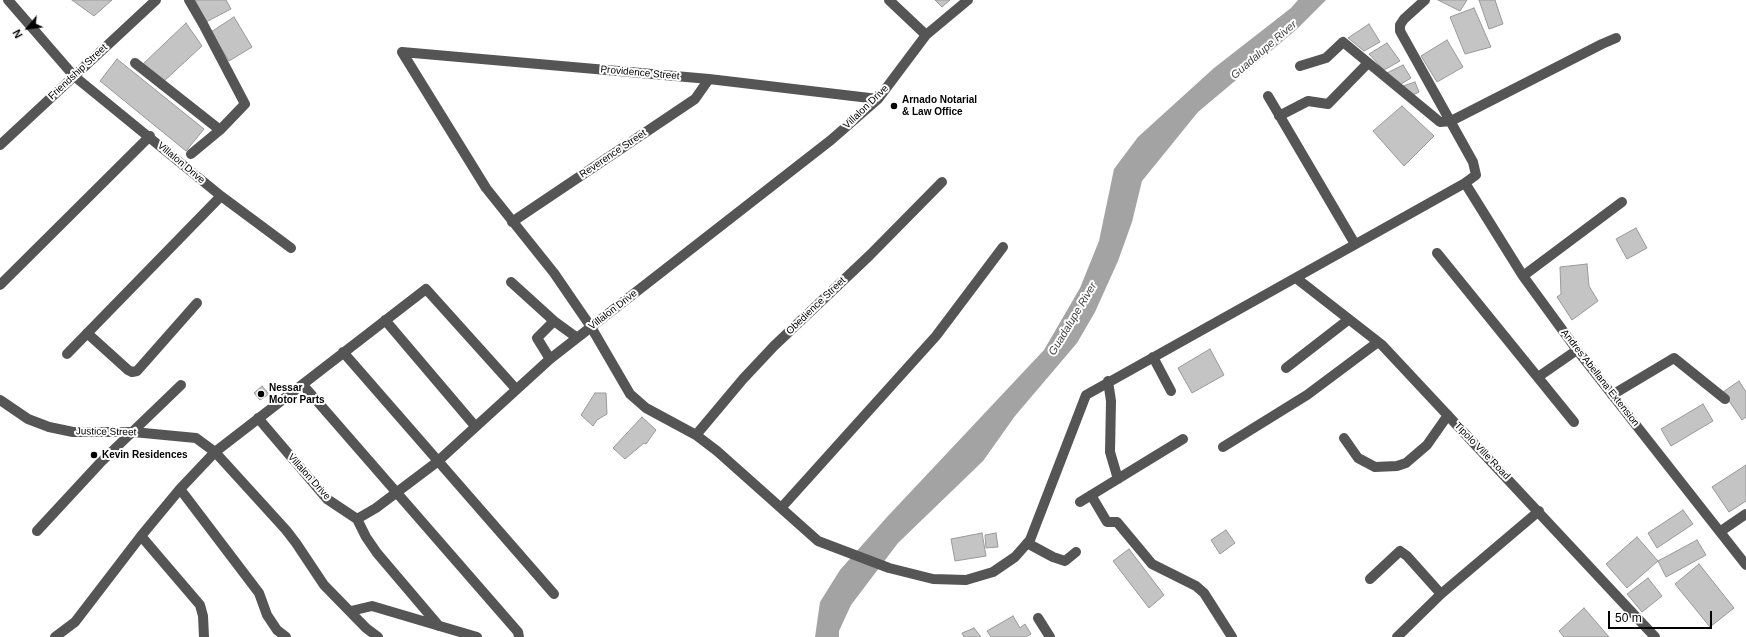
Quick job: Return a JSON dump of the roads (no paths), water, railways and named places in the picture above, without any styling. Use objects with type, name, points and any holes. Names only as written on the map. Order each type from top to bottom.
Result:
[{"type":"street","name":"Villalon Drive","points":[[8,0],[74,76],[150,136],[221,196],[291,248]]},
{"type":"street","name":"Friendship Street","points":[[0,145],[156,0]]},
{"type":"street","points":[[189,0],[245,104],[220,130],[191,154]]},
{"type":"street","points":[[889,0],[926,35]]},
{"type":"street","name":"Villalon Drive","points":[[258,418],[327,499],[357,519],[376,508],[437,462],[550,359],[784,177],[878,99],[926,35],[968,0]]},
{"type":"street","points":[[512,222],[554,273],[591,327],[630,394],[646,408],[696,436],[717,451],[782,507],[818,541],[889,568],[933,579],[966,580],[993,572],[1015,557],[1027,543],[1035,530],[1086,395],[1108,381],[1465,183],[1476,175],[1474,162],[1400,31],[1400,25],[1404,19],[1425,0]]},
{"type":"street","points":[[1300,66],[1326,58],[1343,42],[1440,122],[1451,121],[1616,38]]},
{"type":"street","name":"Providence Street","points":[[512,222],[486,188],[402,52],[709,79],[878,99]]},
{"type":"street","points":[[135,63],[220,130]]},
{"type":"street","points":[[1279,116],[1308,101],[1328,104],[1368,63]]},
{"type":"street","name":"Reverence Street","points":[[512,222],[695,98],[709,79]]},
{"type":"street","points":[[1268,96],[1355,244]]},
{"type":"street","points":[[0,284],[150,136]]},
{"type":"street","name":"Obedience Street","points":[[696,436],[743,379],[774,346],[870,255],[942,182]]},
{"type":"street","name":"Andres Abellana Extension","points":[[1465,183],[1523,276],[1612,395],[1721,531],[1746,565]]},
{"type":"street","points":[[67,354],[221,196]]},
{"type":"street","points":[[1523,276],[1622,202]]},
{"type":"street","points":[[782,507],[936,336],[1003,247]]},
{"type":"street","points":[[1437,253],[1574,422]]},
{"type":"street","name":"Tipolo Ville Road","points":[[1296,278],[1378,342],[1539,511],[1655,637]]},
{"type":"street","points":[[511,282],[554,321],[576,338]]},
{"type":"street","points":[[55,637],[75,622],[141,536],[180,489],[215,452],[426,289],[516,389]]},
{"type":"street","points":[[87,333],[128,370],[132,372],[137,371],[197,303]]},
{"type":"street","points":[[385,320],[476,426]]},
{"type":"street","points":[[1286,368],[1348,320]]},
{"type":"street","points":[[550,359],[537,338],[554,321]]},
{"type":"street","points":[[1223,447],[1307,395],[1378,342]]},
{"type":"street","points":[[1538,377],[1578,350]]},
{"type":"street","points":[[343,352],[437,462],[499,530],[554,594]]},
{"type":"street","points":[[1153,357],[1171,391]]},
{"type":"street","points":[[1612,395],[1674,358],[1725,399]]},
{"type":"street","points":[[1108,381],[1111,401],[1110,452],[1118,479]]},
{"type":"street","points":[[37,531],[100,463],[181,385]]},
{"type":"street","points":[[303,385],[518,632],[519,637]]},
{"type":"street","name":"Justice Street","points":[[0,400],[28,419],[49,427],[72,432],[133,432],[196,438],[215,452],[296,543],[324,585],[366,628],[378,637]]},
{"type":"street","points":[[1344,438],[1358,458],[1375,467],[1397,466],[1406,463],[1428,445],[1448,415]]},
{"type":"street","points":[[1080,502],[1184,439]]},
{"type":"street","points":[[180,489],[259,592],[267,614],[277,630],[286,637]]},
{"type":"street","points":[[1091,495],[1107,522],[1117,522],[1152,564],[1184,579],[1204,593],[1232,637]]},
{"type":"street","points":[[1397,637],[1441,594],[1539,511]]},
{"type":"street","points":[[1721,531],[1746,514]]},
{"type":"street","points":[[357,519],[366,537],[377,553],[438,626]]},
{"type":"street","points":[[141,536],[200,605],[203,616],[204,637]]},
{"type":"street","points":[[1027,543],[1053,557],[1065,561],[1076,552]]},
{"type":"street","points":[[1370,579],[1400,551],[1407,556],[1441,594]]},
{"type":"street","points":[[351,611],[372,606],[477,637]]},
{"type":"street","points":[[1038,618],[1050,637]]},
{"type":"water","name":"Guadalupe River","points":[[1298,0],[1326,0],[1297,29],[1198,112],[1142,181],[1132,222],[1118,261],[1095,312],[1077,343],[1015,416],[983,461],[898,543],[851,605],[839,631],[839,637],[815,637],[820,602],[840,570],[887,517],[1044,350],[1080,288],[1099,241],[1114,169],[1138,137],[1214,68],[1291,8]]},
{"type":"place","name":"Arnado Notarial & Law Office","points":[[894,106]]},
{"type":"place","name":"Nessar Motor Parts","points":[[261,394]]},
{"type":"place","name":"Kevin Residences","points":[[94,455]]}]
